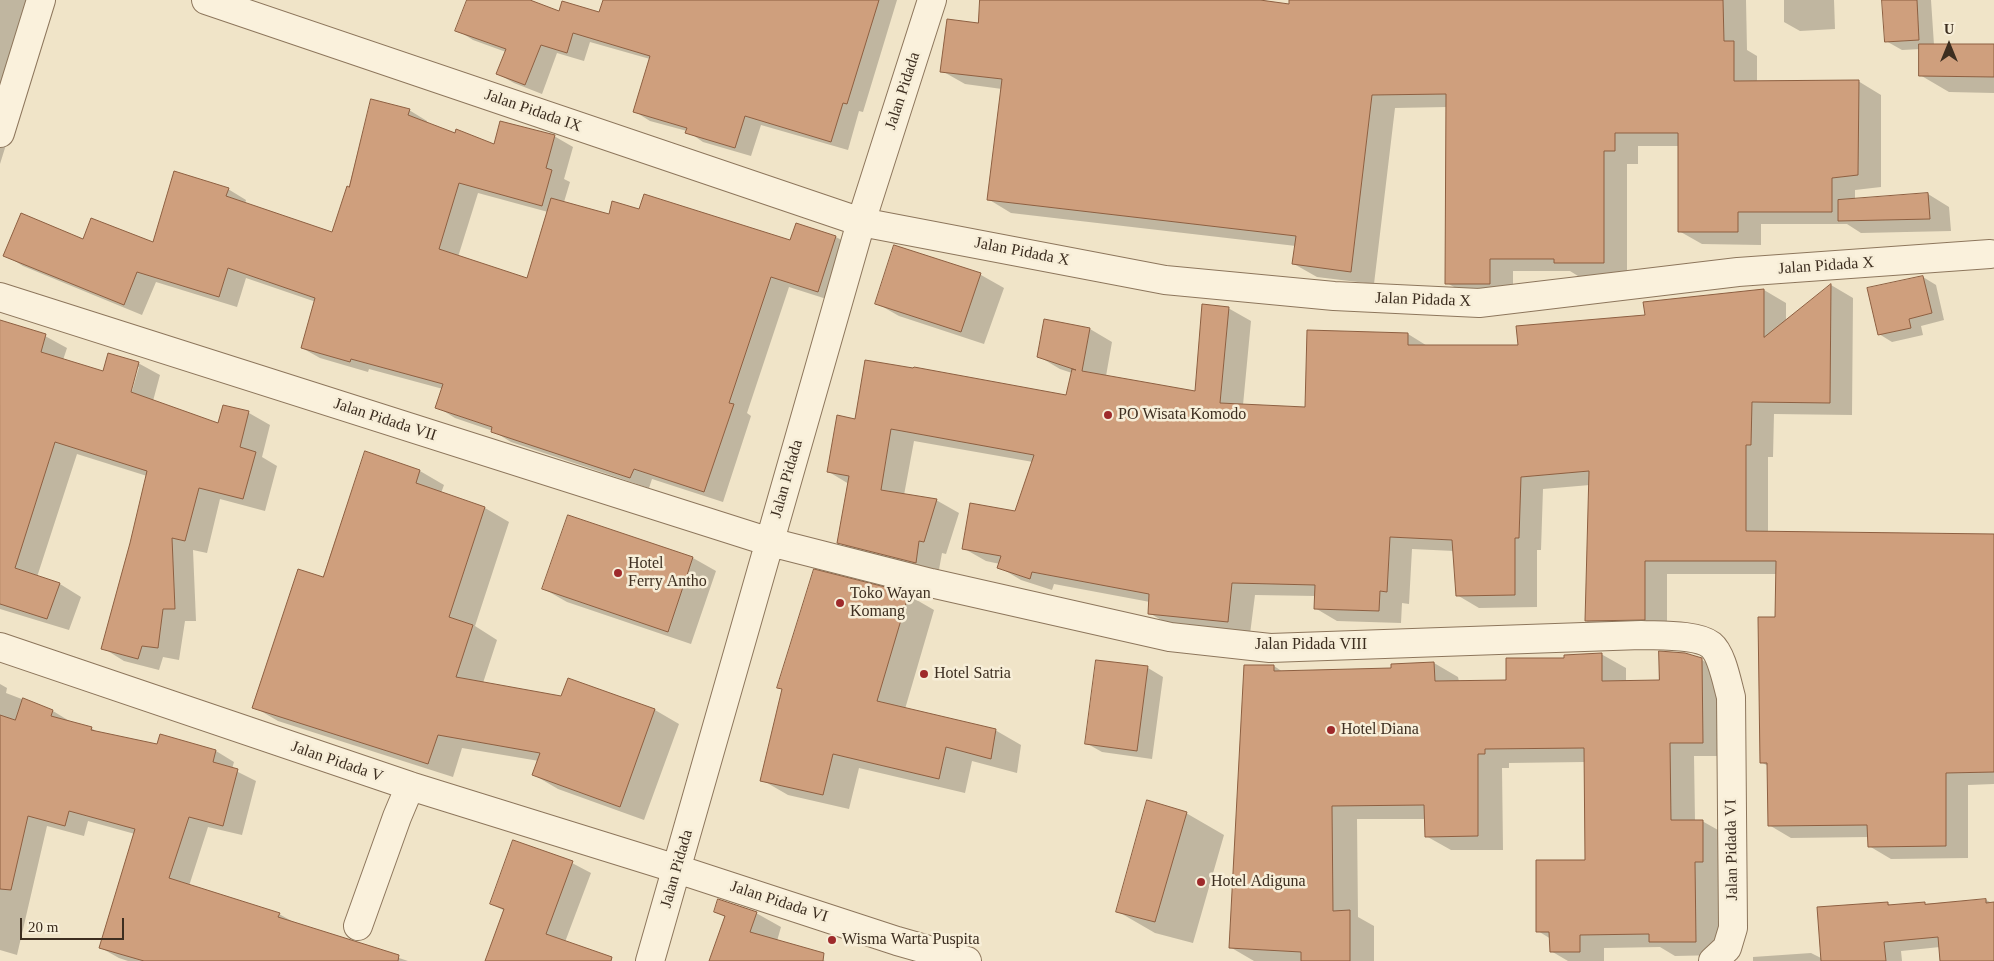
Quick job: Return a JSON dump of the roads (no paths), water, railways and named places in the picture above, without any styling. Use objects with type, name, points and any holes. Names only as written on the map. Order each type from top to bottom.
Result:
[{"type":"street","points":[[0,133],[41,0]]},
{"type":"street","name":"Jalan Pidada IX","points":[[206,0],[861,222]]},
{"type":"street","name":"Jalan Pidada","points":[[650,961],[861,222],[932,0]]},
{"type":"street","name":"Jalan Pidada X","points":[[861,222],[1165,280],[1334,296],[1479,302],[1738,272],[1990,254]]},
{"type":"street","name":"Jalan Pidada VII","points":[[0,297],[770,542]]},
{"type":"street","name":"Jalan Pidada VIII","points":[[770,542],[940,585],[1170,637],[1270,648],[1641,635],[1688,637],[1711,645],[1722,664],[1731,697],[1730,732]]},
{"type":"street","name":"Jalan Pidada V","points":[[0,647],[410,786],[677,869]]},
{"type":"street","name":"Jalan Pidada VI","points":[[1713,961],[1727,948],[1733,928],[1730,732]]},
{"type":"street","points":[[358,926],[410,786]]},
{"type":"street","name":"Jalan Pidada VI","points":[[677,869],[897,941],[967,961]]},
{"type":"place","name":"PO Wisata Komodo","points":[[1108,415]]},
{"type":"place","name":"Hotel Ferry Antho","points":[[618,573]]},
{"type":"place","name":"Toko Wayan Komang","points":[[840,603]]},
{"type":"place","name":"Hotel Satria","points":[[924,674]]},
{"type":"place","name":"Hotel Diana","points":[[1331,730]]},
{"type":"place","name":"Hotel Adiguna","points":[[1201,882]]},
{"type":"place","name":"Wisma Warta Puspita","points":[[832,940]]}]
